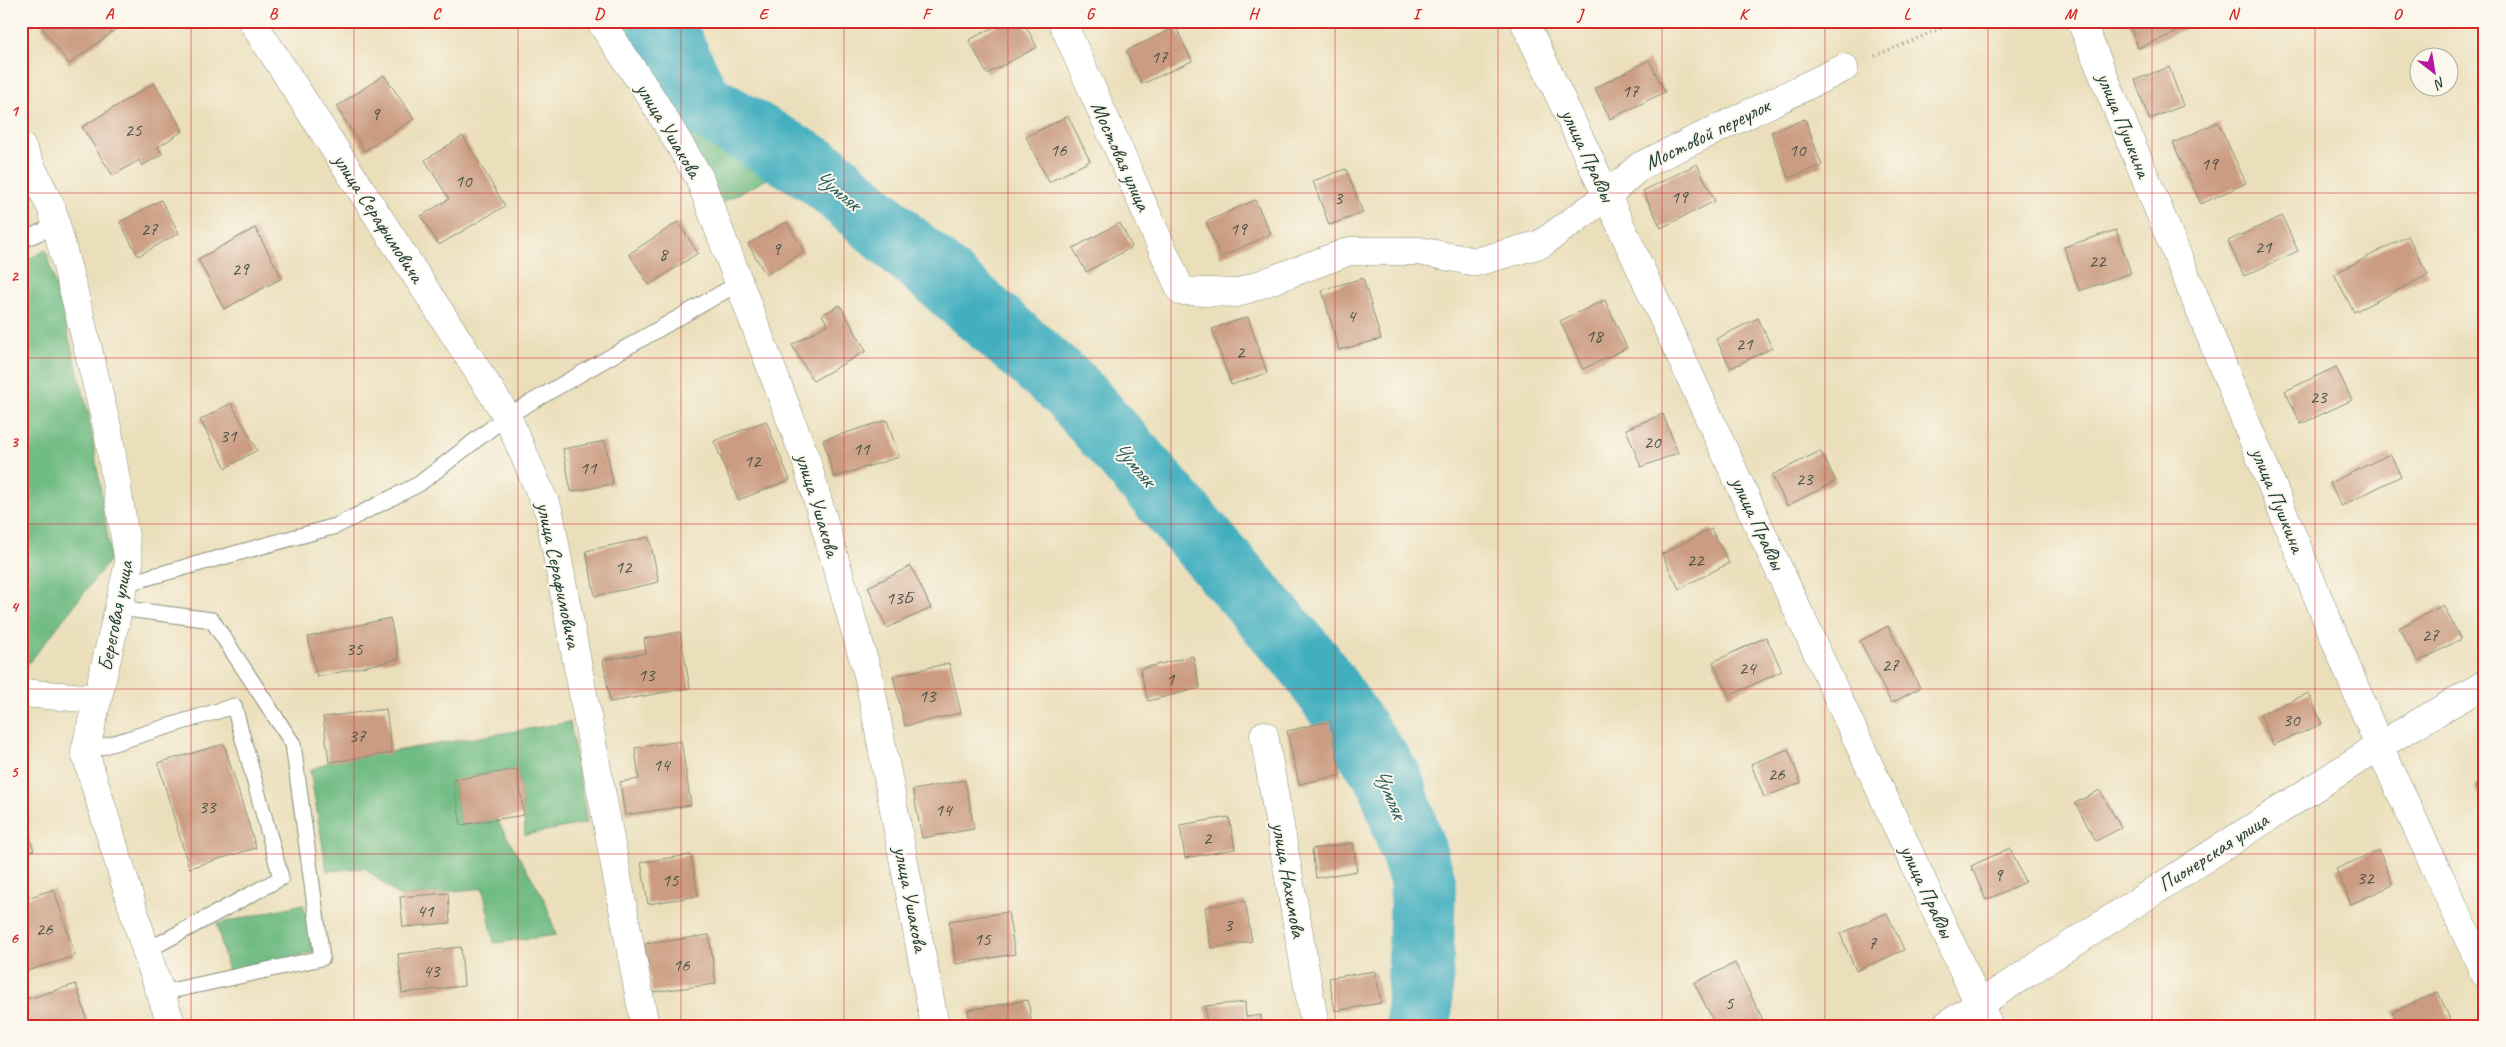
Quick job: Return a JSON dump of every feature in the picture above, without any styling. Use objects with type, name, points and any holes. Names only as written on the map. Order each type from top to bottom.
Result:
[{"type":"street","name":"улица Серафимовича","points":[[252,21],[507,416],[549,512],[645,1026]]},
{"type":"street","name":"улица Ушакова","points":[[600,21],[651,96],[699,177],[806,460],[869,678],[935,1026]]},
{"type":"street","name":"Мостовая улица","points":[[1062,21],[1181,291]]},
{"type":"street","name":"улица Правды","points":[[1524,21],[1607,196],[1984,1015]]},
{"type":"street","name":"улица Пушкина","points":[[2081,21],[2378,746],[2485,974]]},
{"type":"street","name":"Мостовой переулок","points":[[1181,291],[1237,293],[1350,251],[1419,251],[1476,262],[1542,244],[1607,196],[1640,166],[1844,68]]},
{"type":"street","name":"Береговая улица","points":[[21,146],[52,209],[108,431],[129,563],[85,752]]},
{"type":"street","name":"Пионерская улица","points":[[1945,1026],[1984,1015],[2378,746],[2485,684]]},
{"type":"street","points":[[21,693],[98,699]]},
{"type":"street","name":"улица Нахимова","points":[[1264,735],[1315,1026]]},
{"type":"street","points":[[85,752],[146,951],[172,1026]]},
{"type":"lane","points":[[21,240],[56,226]]},
{"type":"lane","points":[[122,596],[336,526],[418,484],[507,416],[739,283]]},
{"type":"lane","points":[[122,596],[212,620],[293,744],[322,958],[161,994]]},
{"type":"lane","points":[[85,752],[234,706],[281,878],[146,951]]},
{"type":"path","points":[[1844,68],[1958,21]]},
{"type":"green space","points":[[611,21],[652,21],[652,26],[699,123],[775,175],[723,202]]},
{"type":"green space","points":[[46,250],[89,415],[111,558],[30,662],[21,662],[21,263]]},
{"type":"green space","points":[[570,722],[587,823],[525,835],[517,770],[453,781],[461,825],[496,819],[544,898],[556,935],[494,943],[483,888],[400,897],[365,868],[327,871],[310,770],[329,762]]},
{"type":"green space","points":[[303,904],[314,952],[228,973],[217,924]]},
{"type":"building","points":[[47,21],[109,21],[115,30],[69,64],[41,26]]},
{"type":"building","points":[[1006,21],[1023,21],[1037,47],[987,74],[969,40]]},
{"type":"building","points":[[2128,21],[2197,21],[2198,24],[2138,48]]},
{"type":"building","points":[[1176,27],[1192,61],[1142,84],[1126,51]]},
{"type":"building","points":[[1649,60],[1665,92],[1610,119],[1595,88]]},
{"type":"building","points":[[2169,67],[2183,106],[2149,119],[2135,80]]},
{"type":"building","points":[[384,75],[414,119],[365,151],[336,107]]},
{"type":"building","points":[[154,83],[183,131],[158,147],[162,154],[142,166],[139,160],[113,176],[82,127]]},
{"type":"building","points":[[1068,116],[1090,161],[1049,182],[1026,137]]},
{"type":"building","points":[[1805,119],[1822,166],[1788,178],[1771,132]]},
{"type":"building","points":[[2218,122],[2246,183],[2201,204],[2173,143]]},
{"type":"building","points":[[463,136],[505,206],[439,245],[421,216],[449,199],[425,160]]},
{"type":"building","points":[[1697,164],[1715,201],[1661,228],[1643,191]]},
{"type":"building","points":[[1346,169],[1363,213],[1329,225],[1313,181]]},
{"type":"building","points":[[161,200],[179,233],[138,256],[120,222]]},
{"type":"building","points":[[1255,200],[1271,234],[1221,257],[1206,222]]},
{"type":"building","points":[[2282,216],[2298,251],[2244,276],[2228,241]]},
{"type":"building","points":[[678,222],[698,253],[649,285],[629,254]]},
{"type":"building","points":[[787,222],[804,252],[766,275],[748,244]]},
{"type":"building","points":[[1120,223],[1132,247],[1086,272],[1073,248]]},
{"type":"building","points":[[255,228],[282,278],[224,309],[198,259]]},
{"type":"building","points":[[2116,230],[2131,273],[2079,291],[2064,247]]},
{"type":"building","points":[[2408,236],[2428,275],[2354,312],[2334,274]]},
{"type":"building","points":[[1363,278],[1381,339],[1339,350],[1322,290]]},
{"type":"building","points":[[1605,300],[1627,348],[1583,369],[1560,321]]},
{"type":"building","points":[[840,305],[866,351],[813,381],[792,345],[828,324],[822,315]]},
{"type":"building","points":[[1248,317],[1267,373],[1231,385],[1212,329]]},
{"type":"building","points":[[1758,318],[1772,348],[1731,368],[1716,339]]},
{"type":"building","points":[[2336,367],[2352,400],[2301,424],[2285,391]]},
{"type":"building","points":[[231,403],[257,450],[226,468],[200,420]]},
{"type":"building","points":[[1663,414],[1678,453],[1641,467],[1626,429]]},
{"type":"building","points":[[887,420],[899,457],[834,477],[823,440]]},
{"type":"building","points":[[766,421],[790,480],[738,500],[714,441]]},
{"type":"building","points":[[605,441],[613,484],[571,492],[563,449]]},
{"type":"building","points":[[1820,451],[1836,481],[1787,506],[1772,475]]},
{"type":"building","points":[[2390,454],[2401,476],[2341,506],[2330,483]]},
{"type":"building","points":[[1711,529],[1729,563],[1679,589],[1662,554]]},
{"type":"building","points":[[649,537],[659,582],[595,596],[586,551]]},
{"type":"building","points":[[911,566],[931,608],[887,628],[868,587]]},
{"type":"building","points":[[2443,605],[2461,639],[2418,662],[2399,628]]},
{"type":"building","points":[[390,618],[399,659],[317,677],[308,637]]},
{"type":"building","points":[[1888,626],[1920,688],[1891,703],[1860,641]]},
{"type":"building","points":[[680,632],[690,688],[610,702],[603,660],[646,653],[644,639]]},
{"type":"building","points":[[1766,637],[1782,671],[1729,696],[1713,662]]},
{"type":"building","points":[[1193,656],[1200,688],[1148,701],[1140,669]]},
{"type":"building","points":[[949,663],[961,713],[905,726],[893,676]]},
{"type":"building","points":[[2309,693],[2322,724],[2273,745],[2260,714]]},
{"type":"building","points":[[386,709],[392,753],[329,762],[323,717]]},
{"type":"building","points":[[1330,721],[1341,775],[1299,784],[1287,731]]},
{"type":"building","points":[[681,741],[691,805],[625,815],[620,782],[639,779],[635,748]]},
{"type":"building","points":[[224,744],[256,848],[189,868],[158,763]]},
{"type":"building","points":[[1788,749],[1801,783],[1764,797],[1751,764]]},
{"type":"building","points":[[517,769],[524,815],[461,825],[453,780]]},
{"type":"building","points":[[965,780],[974,829],[922,838],[913,790]]},
{"type":"building","points":[[2485,782],[2485,809],[2475,786]]},
{"type":"building","points":[[2100,790],[2121,828],[2096,841],[2075,803]]},
{"type":"building","points":[[1229,817],[1235,849],[1185,858],[1180,825]]},
{"type":"building","points":[[21,819],[34,850],[21,855]]},
{"type":"building","points":[[1353,843],[1357,871],[1316,878],[1312,849]]},
{"type":"building","points":[[2010,848],[2025,882],[1986,900],[1971,866]]},
{"type":"building","points":[[2379,850],[2393,885],[2351,904],[2336,869]]},
{"type":"building","points":[[691,855],[698,896],[648,904],[641,862]]},
{"type":"building","points":[[54,889],[75,956],[21,973],[21,900]]},
{"type":"building","points":[[448,893],[450,923],[403,927],[400,897]]},
{"type":"building","points":[[1245,901],[1252,941],[1211,948],[1205,907]]},
{"type":"building","points":[[1008,912],[1015,954],[956,964],[949,921]]},
{"type":"building","points":[[1887,913],[1904,950],[1856,971],[1840,934]]},
{"type":"building","points":[[709,935],[716,984],[652,992],[645,944]]},
{"type":"building","points":[[461,947],[464,986],[402,993],[398,954]]},
{"type":"building","points":[[1735,963],[1763,1020],[1751,1026],[1716,1026],[1694,983]]},
{"type":"building","points":[[1375,971],[1381,1003],[1335,1011],[1329,978]]},
{"type":"building","points":[[76,984],[89,1026],[21,1026],[21,1001]]},
{"type":"building","points":[[2438,992],[2452,1024],[2447,1026],[2399,1026],[2393,1012]]},
{"type":"building","points":[[1028,1000],[1032,1026],[971,1026],[968,1010]]},
{"type":"building","points":[[1245,1002],[1246,1017],[1261,1015],[1262,1026],[1207,1026],[1205,1006]]},
{"type":"waterway","name":"Чумляк","points":[[662,21],[663,28],[699,102],[821,173],[1071,390],[1310,664],[1390,780],[1423,882],[1419,1026]]}]
